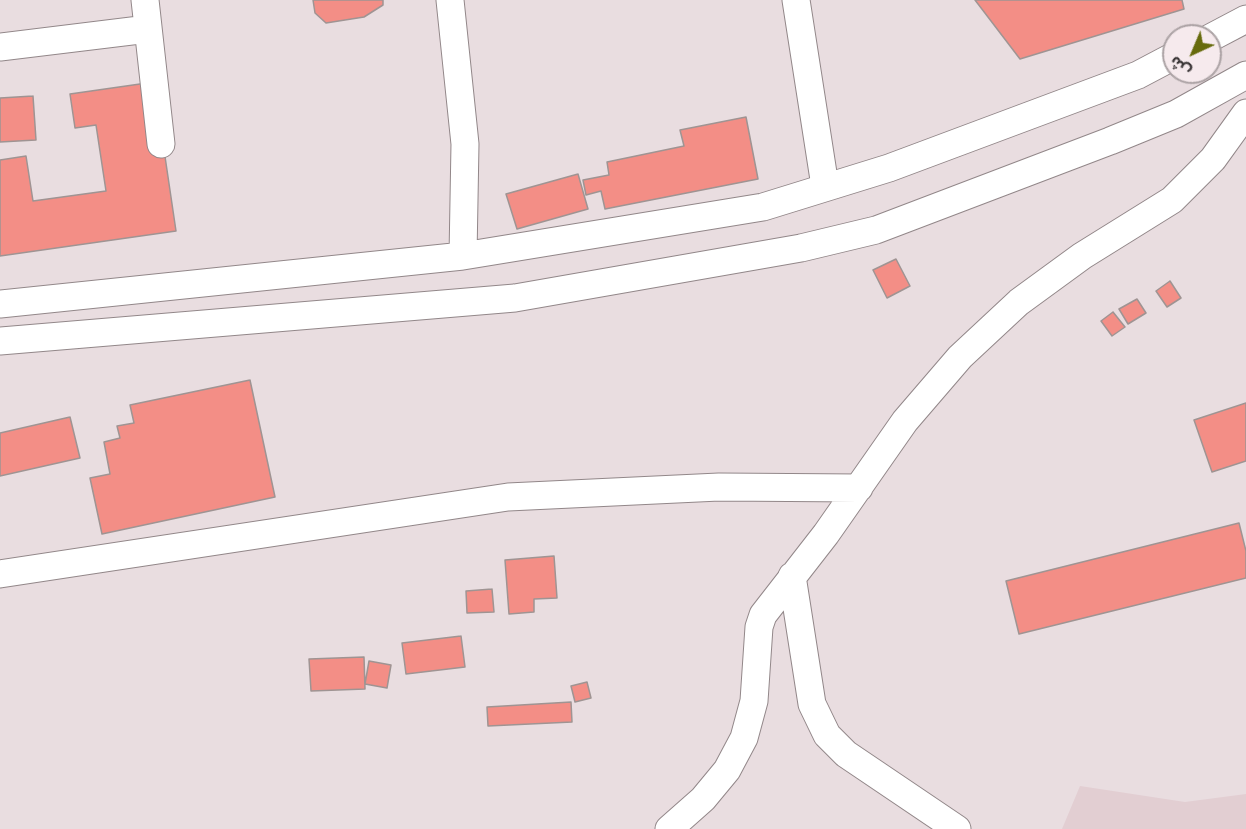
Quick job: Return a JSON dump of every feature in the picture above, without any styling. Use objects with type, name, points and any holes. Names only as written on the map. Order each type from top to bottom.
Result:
[{"type":"street","points":[[145,0],[161,144]]},
{"type":"street","points":[[450,0],[465,144],[463,256]]},
{"type":"street","points":[[796,0],[825,186]]},
{"type":"street","points":[[1222,32],[1246,19]]},
{"type":"street","points":[[0,48],[148,29]]},
{"type":"street","points":[[0,304],[463,256],[764,207],[825,186],[889,168],[1138,75],[1162,62]]},
{"type":"street","points":[[0,341],[515,298],[801,248],[876,230],[1110,141],[1176,114],[1246,75]]},
{"type":"street","points":[[669,829],[703,799],[727,770],[744,738],[754,701],[759,627],[763,615],[859,488],[905,421],[960,357],[990,328],[1050,278],[1172,200],[1213,159],[1246,113]]},
{"type":"street","points":[[0,574],[508,497],[649,488],[859,488]]},
{"type":"street","points":[[792,576],[812,704],[827,735],[846,754],[957,829]]},
{"type":"shaded area","points":[[1080,786],[1185,802],[1246,794],[1246,829],[1062,829]]},
{"type":"building","points":[[313,0],[383,0],[383,5],[364,17],[326,23],[315,13]]},
{"type":"building","points":[[975,0],[1182,0],[1184,9],[1020,59]]},
{"type":"building","points":[[154,82],[176,231],[0,256],[0,160],[26,156],[33,201],[106,191],[96,125],[75,128],[70,94]]},
{"type":"building","points":[[33,96],[36,140],[0,142],[0,98]]},
{"type":"building","points":[[746,117],[758,179],[605,209],[601,191],[586,195],[583,180],[609,175],[607,162],[684,146],[680,130]]},
{"type":"building","points":[[578,174],[588,209],[517,229],[506,194]]},
{"type":"building","points":[[896,259],[910,286],[887,298],[873,270]]},
{"type":"building","points":[[1170,281],[1181,298],[1167,307],[1156,291]]},
{"type":"building","points":[[1137,299],[1146,313],[1128,324],[1119,309]]},
{"type":"building","points":[[1113,312],[1125,327],[1112,336],[1101,321]]},
{"type":"building","points":[[250,380],[275,497],[102,534],[90,478],[110,474],[104,442],[120,438],[117,426],[134,423],[130,405]]},
{"type":"building","points":[[1246,403],[1246,461],[1212,472],[1194,420]]},
{"type":"building","points":[[70,417],[80,458],[0,476],[0,433]]},
{"type":"building","points":[[1239,523],[1246,551],[1246,578],[1019,634],[1006,581]]},
{"type":"building","points":[[554,556],[557,598],[534,599],[534,612],[509,614],[505,560]]},
{"type":"building","points":[[492,589],[494,612],[467,613],[466,591]]},
{"type":"building","points":[[461,636],[465,667],[406,674],[402,643]]},
{"type":"building","points":[[364,657],[365,689],[311,691],[309,659]]},
{"type":"building","points":[[369,661],[391,665],[387,688],[365,684]]},
{"type":"building","points":[[587,682],[591,698],[575,702],[571,686]]},
{"type":"building","points":[[571,702],[572,722],[488,726],[487,707]]}]
